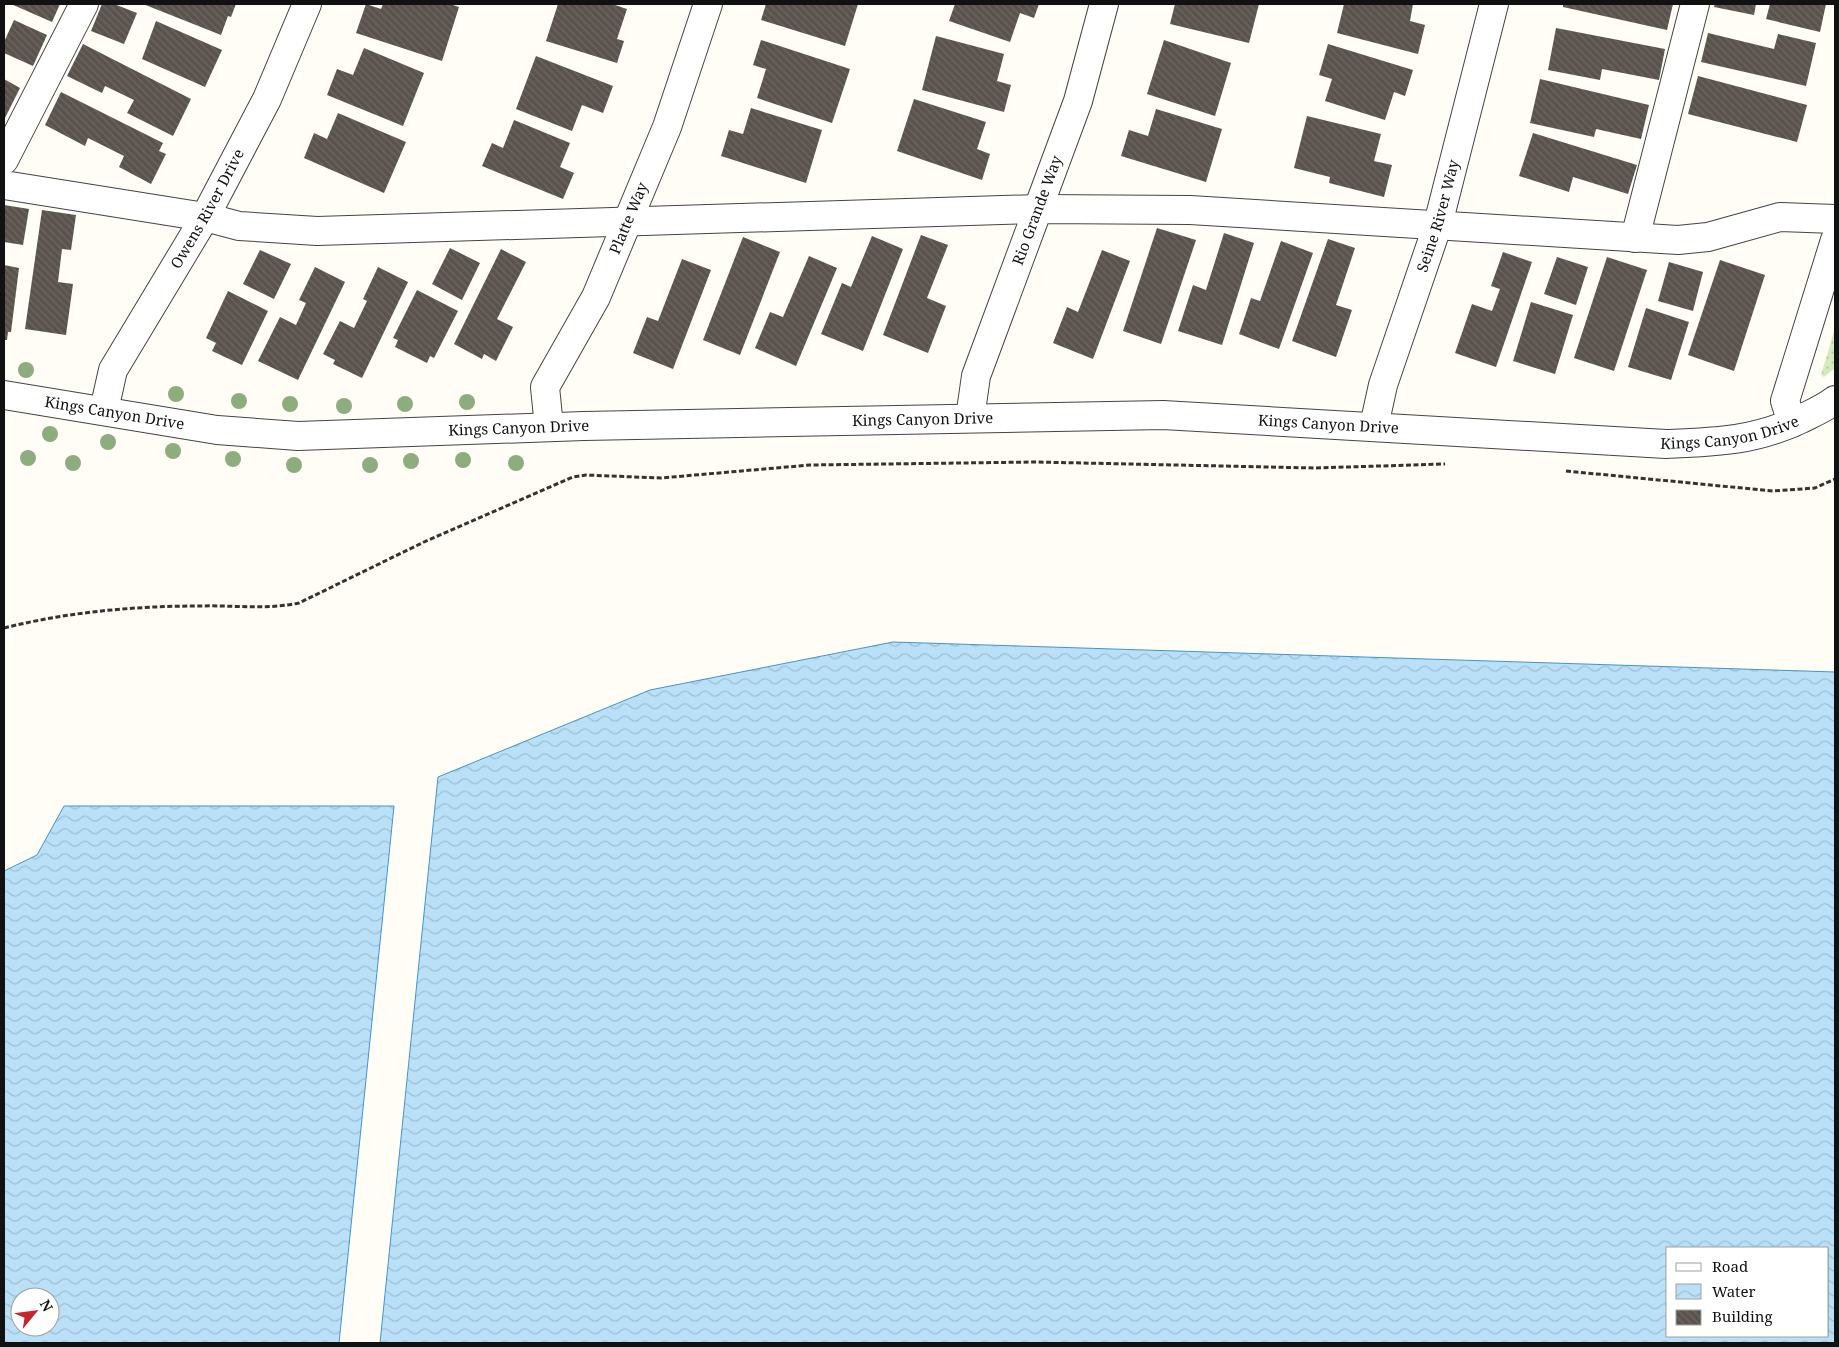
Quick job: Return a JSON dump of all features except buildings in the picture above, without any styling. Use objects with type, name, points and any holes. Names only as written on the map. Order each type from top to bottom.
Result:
[{"type":"street","points":[[4,160],[84,4]]},
{"type":"street","name":"Owens River Drive","points":[[104,410],[113,370],[205,217],[267,99],[307,4]]},
{"type":"street","name":"Platte Way","points":[[549,427],[545,387],[596,297],[668,127],[708,4]]},
{"type":"street","name":"Rio Grande Way","points":[[970,418],[976,376],[1078,101],[1104,4]]},
{"type":"street","name":"Seine River Way","points":[[1374,426],[1383,385],[1438,224],[1494,4]]},
{"type":"street","points":[[1635,238],[1695,4]]},
{"type":"street","points":[[4,185],[205,217],[239,226],[317,231],[1038,210],[1190,210],[1678,240],[1708,237],[1780,217],[1835,219]]},
{"type":"street","points":[[1792,423],[1785,401],[1835,240]]},
{"type":"street","name":"Kings Canyon Drive","points":[[4,395],[217,430],[298,436],[549,427],[1163,415],[1666,444],[1724,442],[1765,434],[1792,423],[1835,400]]},
{"type":"path","points":[[4,628],[35,620],[126,608],[276,607],[299,602],[424,542],[573,477],[586,474],[661,478],[810,465],[1036,462],[1314,468],[1447,464]]},
{"type":"path","points":[[1561,471],[1666,479],[1772,491],[1815,488],[1835,479]]},
{"type":"green space","points":[[1835,328],[1835,368],[1824,377],[1821,375]]},
{"type":"water","points":[[893,642],[1835,672],[1835,1343],[380,1343],[438,777],[650,690]]},
{"type":"water","points":[[64,806],[394,806],[339,1343],[4,1343],[4,871],[37,855]]}]
